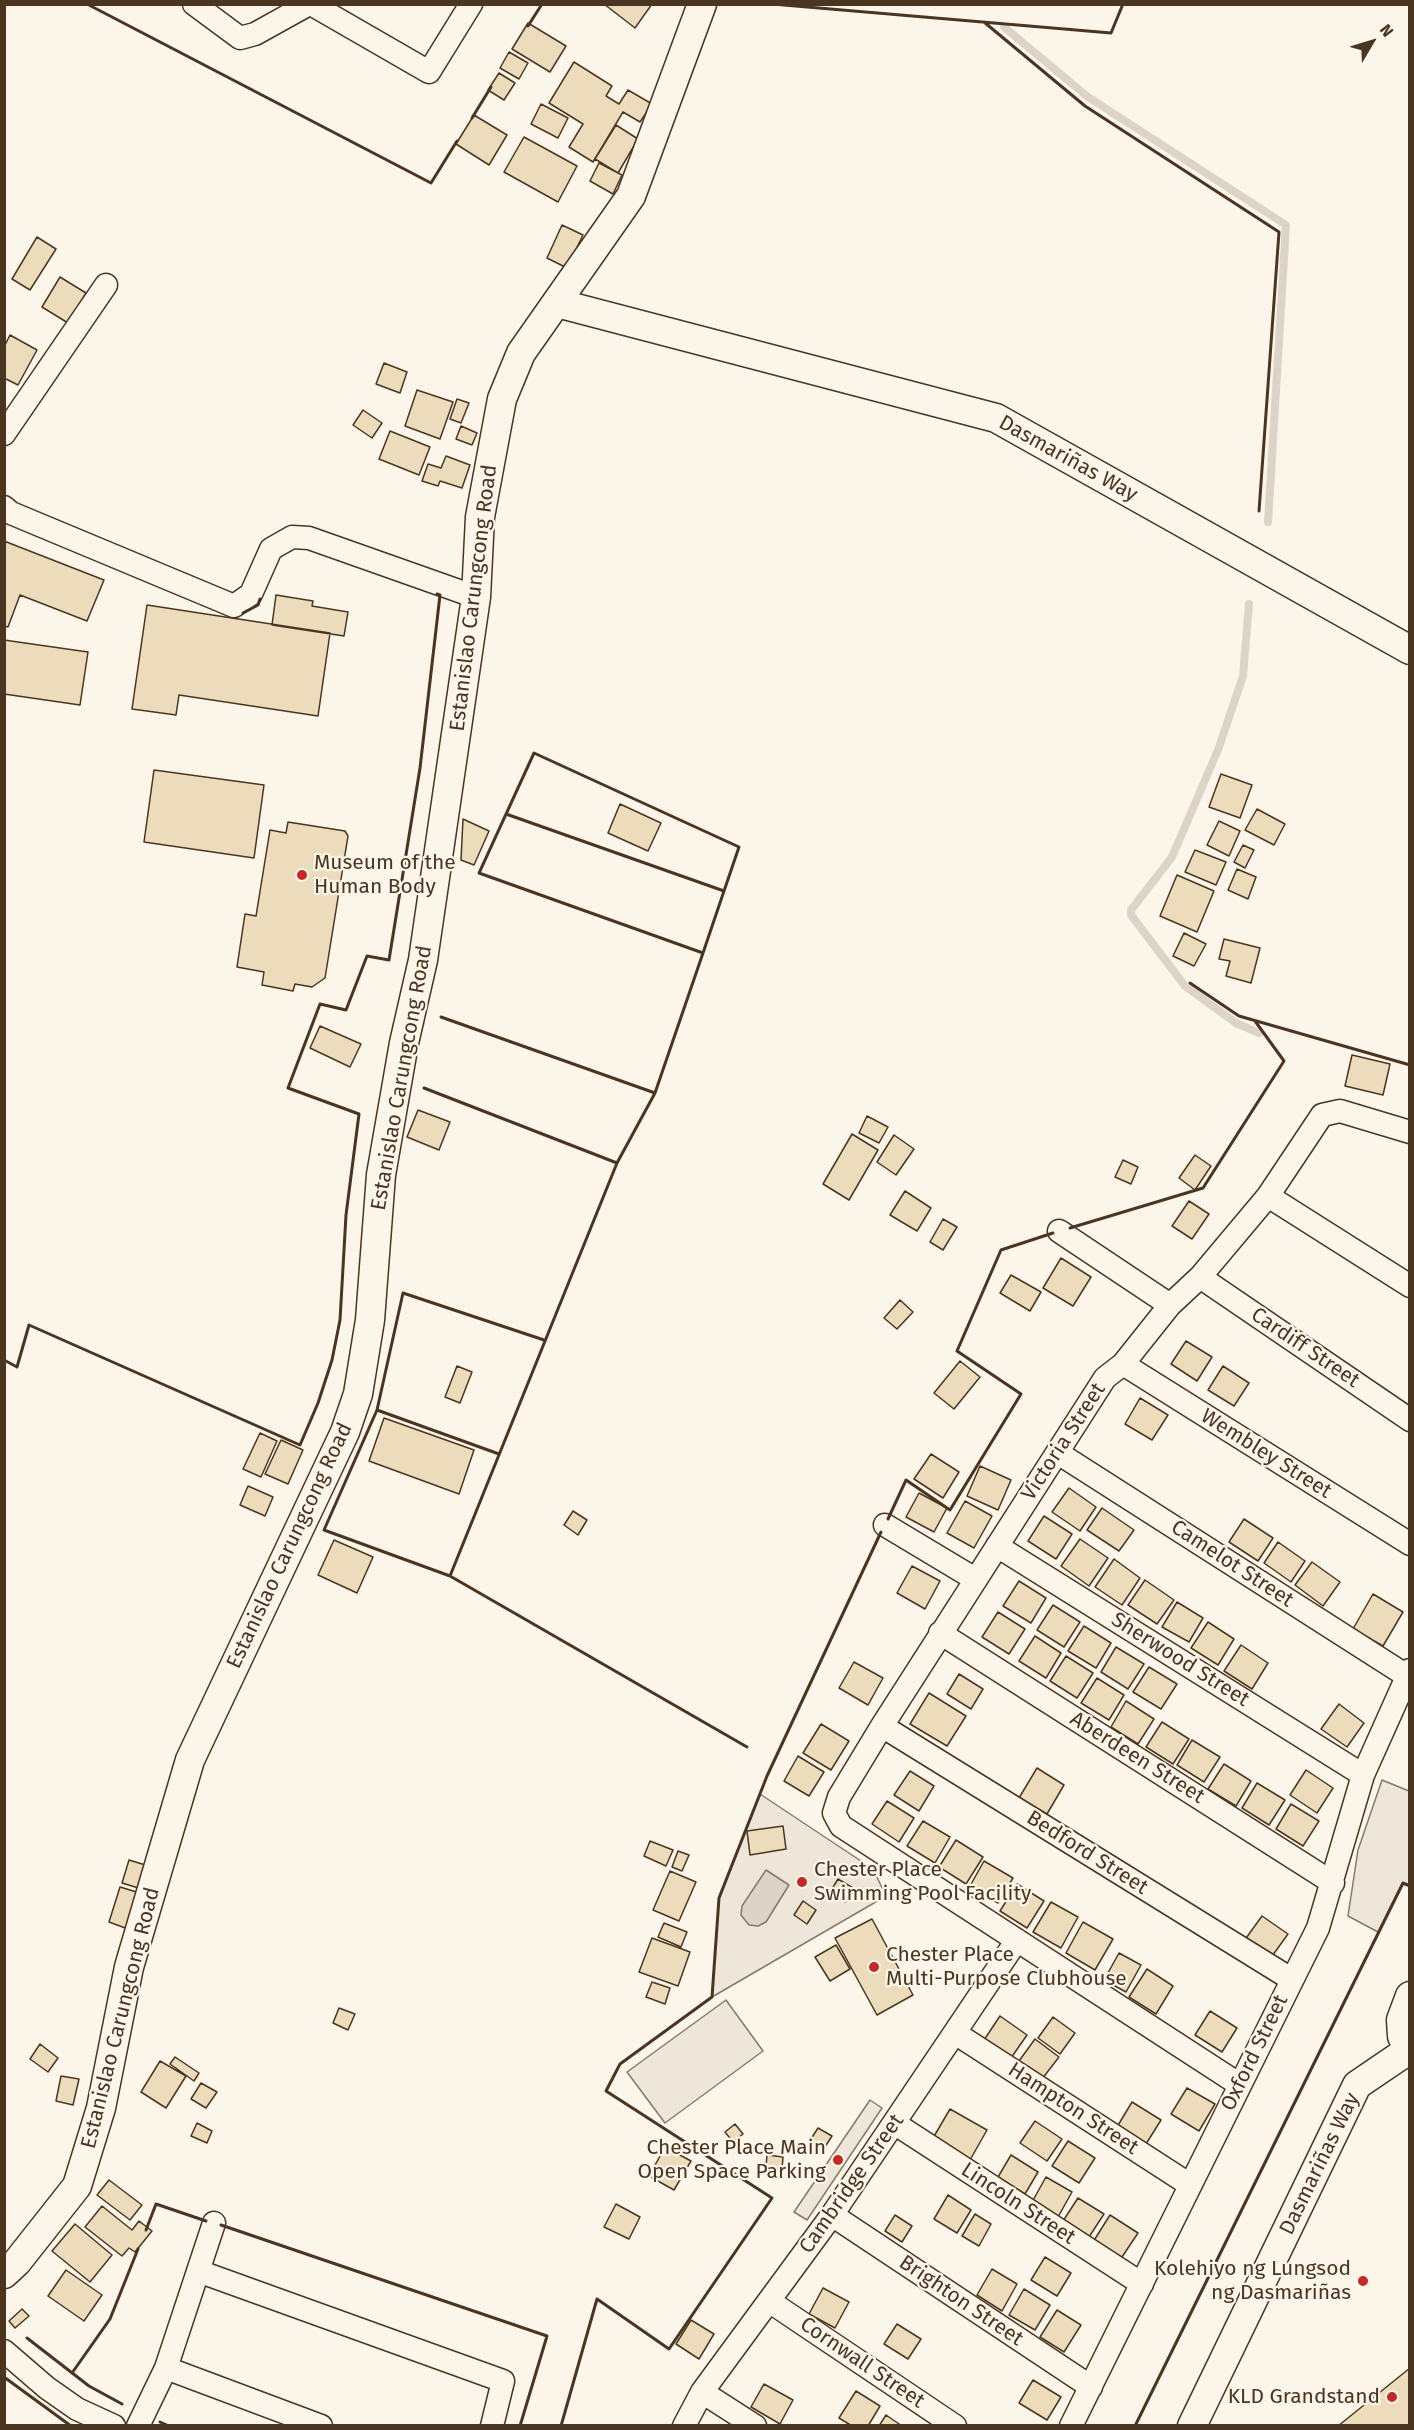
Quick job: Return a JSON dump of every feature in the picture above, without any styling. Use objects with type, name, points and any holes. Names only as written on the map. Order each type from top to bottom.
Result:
[{"type":"street","points":[[194,4],[240,38],[255,33],[310,4],[429,72],[471,4]]},
{"type":"street","name":"Estanislao Carungcong Road","points":[[9,2263],[77,2186],[101,2108],[129,1967],[190,1760],[345,1432],[358,1394],[370,1320],[381,1175],[404,1043],[423,960],[476,597],[480,517],[502,399],[520,353],[631,196],[702,4]]},
{"type":"street","points":[[4,434],[106,285]]},
{"type":"street","name":"Dasmariñas Way","points":[[557,303],[996,418],[1410,650]]},
{"type":"street","points":[[4,507],[11,513],[234,606],[251,594],[271,549],[292,537],[309,538],[476,597]]},
{"type":"street","name":"Victoria Street","points":[[1017,1940],[841,1826],[834,1813],[839,1797],[940,1633],[1105,1378],[1123,1364],[1170,1305],[1200,1277],[1268,1196],[1322,1115],[1340,1111],[1410,1132]]},
{"type":"street","points":[[1268,1196],[1410,1286]]},
{"type":"street","points":[[1059,1231],[1170,1305]]},
{"type":"street","name":"Cardiff Street","points":[[1200,1277],[1410,1419]]},
{"type":"street","name":"Wembley Street","points":[[1123,1364],[1410,1544]]},
{"type":"street","name":"Camelot Street","points":[[1058,1453],[1408,1673]]},
{"type":"street","points":[[885,1525],[975,1579]]},
{"type":"street","name":"Sherwood Street","points":[[997,1546],[1363,1775]]},
{"type":"street","name":"Aberdeen Street","points":[[940,1633],[1333,1883]]},
{"type":"street","name":"Oxford Street","points":[[1071,2426],[1318,1928],[1363,1775],[1408,1673]]},
{"type":"street","name":"Bedford Street","points":[[882,1726],[1291,1979]]},
{"type":"street","points":[[1017,1940],[1240,2085]]},
{"type":"street","name":"Cambridge Street","points":[[684,2426],[702,2392],[832,2215],[1017,1940]]},
{"type":"street","points":[[1408,2053],[1402,2036],[1401,2020],[1410,1996]]},
{"type":"street","name":"Hampton Street","points":[[956,2033],[1190,2185]]},
{"type":"street","name":"Dasmariñas Way","points":[[1192,2426],[1358,2085],[1408,2053]]},
{"type":"street","name":"Lincoln Street","points":[[894,2123],[1142,2284]]},
{"type":"street","name":"Brighton Street","points":[[832,2215],[1091,2387]]},
{"type":"street","points":[[138,2426],[166,2368],[213,2223]]},
{"type":"street","points":[[198,2271],[503,2380],[492,2426]]},
{"type":"street","name":"Cornwall Street","points":[[769,2301],[955,2426]]},
{"type":"street","points":[[4,2351],[47,2388],[76,2409],[114,2426]]},
{"type":"street","points":[[166,2368],[321,2426]]},
{"type":"street","points":[[702,2392],[755,2426]]},
{"type":"shaded area","points":[[1382,1780],[1409,1791],[1410,1886],[1402,1884],[1378,1932],[1348,1916],[1358,1850]]},
{"type":"shaded area","name":"Chester Place Swimming Pool Facility","points":[[760,1794],[873,1869],[886,1896],[712,1997],[719,1898]]},
{"type":"shaded area","points":[[766,1870],[789,1885],[766,1922],[758,1926],[749,1925],[741,1915],[742,1906]]},
{"type":"shaded area","points":[[726,2000],[763,2051],[665,2123],[627,2072]]},
{"type":"shaded area","name":"Chester Place Main Open Space Parking","points":[[870,2100],[882,2108],[807,2220],[794,2212]]},
{"type":"building","points":[[604,4],[652,4],[635,28]]},
{"type":"building","points":[[528,23],[566,46],[550,72],[512,49]]},
{"type":"building","points":[[509,52],[528,63],[519,79],[500,68]]},
{"type":"building","points":[[574,62],[612,86],[606,96],[619,104],[628,90],[652,104],[640,122],[623,112],[593,162],[569,147],[583,124],[549,103]]},
{"type":"building","points":[[499,73],[515,83],[504,100],[488,90]]},
{"type":"building","points":[[541,104],[568,118],[558,138],[531,124]]},
{"type":"building","points":[[474,115],[507,135],[489,165],[456,144]]},
{"type":"building","points":[[616,125],[638,139],[618,173],[595,159]]},
{"type":"building","points":[[524,137],[577,166],[558,202],[504,172]]},
{"type":"building","points":[[599,163],[622,175],[613,194],[590,181]]},
{"type":"building","points":[[562,225],[583,235],[567,268],[547,258]]},
{"type":"building","points":[[37,237],[56,249],[30,290],[12,279]]},
{"type":"building","points":[[60,277],[86,293],[68,323],[42,307]]},
{"type":"building","points":[[10,335],[37,350],[18,385],[4,378],[4,347]]},
{"type":"building","points":[[384,363],[407,372],[400,393],[376,384]]},
{"type":"building","points":[[417,390],[453,402],[440,439],[405,426]]},
{"type":"building","points":[[457,399],[469,403],[461,423],[450,419]]},
{"type":"building","points":[[363,410],[382,423],[372,438],[353,425]]},
{"type":"building","points":[[461,426],[477,433],[472,445],[456,439]]},
{"type":"building","points":[[390,431],[430,447],[419,475],[379,459]]},
{"type":"building","points":[[446,456],[470,465],[462,488],[440,481],[438,486],[422,481],[428,464],[441,468]]},
{"type":"building","points":[[4,541],[104,580],[87,621],[20,595],[8,627],[4,626]]},
{"type":"building","points":[[276,595],[313,601],[312,606],[348,612],[344,636],[272,625]]},
{"type":"building","points":[[147,605],[330,633],[318,716],[179,695],[176,715],[132,709]]},
{"type":"building","points":[[4,640],[88,652],[80,705],[4,694]]},
{"type":"building","points":[[154,770],[264,785],[254,858],[144,842]]},
{"type":"building","points":[[1221,774],[1252,785],[1240,818],[1209,807]]},
{"type":"building","points":[[620,804],[661,823],[648,851],[608,833]]},
{"type":"building","points":[[1257,809],[1285,824],[1274,845],[1245,830]]},
{"type":"building","points":[[463,819],[489,831],[474,865],[461,860]]},
{"type":"building","points":[[1219,821],[1240,831],[1229,856],[1207,845]]},
{"type":"building","name":"Museum of the Human Body","points":[[288,822],[345,831],[348,836],[325,978],[312,987],[295,984],[293,991],[262,985],[264,972],[237,967],[245,914],[256,916],[270,830],[286,833]]},
{"type":"building","points":[[1243,845],[1254,850],[1245,868],[1234,862]]},
{"type":"building","points":[[1195,850],[1226,862],[1216,885],[1185,872]]},
{"type":"building","points":[[1237,869],[1256,877],[1248,899],[1228,890]]},
{"type":"building","points":[[1177,875],[1214,891],[1197,932],[1160,916]]},
{"type":"building","points":[[1184,933],[1206,944],[1194,966],[1173,956]]},
{"type":"building","points":[[1224,939],[1260,948],[1251,983],[1226,976],[1230,961],[1219,959]]},
{"type":"building","points":[[320,1026],[361,1044],[350,1067],[310,1048]]},
{"type":"building","points":[[1352,1055],[1390,1064],[1383,1095],[1345,1086]]},
{"type":"building","points":[[418,1110],[450,1122],[439,1150],[407,1137]]},
{"type":"building","points":[[867,1116],[888,1127],[879,1143],[859,1133]]},
{"type":"building","points":[[852,1134],[878,1150],[849,1200],[823,1184]]},
{"type":"building","points":[[894,1135],[914,1149],[896,1175],[877,1162]]},
{"type":"building","points":[[1195,1155],[1211,1166],[1195,1190],[1179,1178]]},
{"type":"building","points":[[1123,1160],[1138,1167],[1131,1184],[1115,1177]]},
{"type":"building","points":[[905,1191],[931,1208],[917,1231],[890,1215]]},
{"type":"building","points":[[1189,1201],[1209,1214],[1192,1239],[1172,1226]]},
{"type":"building","points":[[943,1219],[957,1227],[943,1250],[930,1242]]},
{"type":"building","points":[[1061,1258],[1091,1277],[1073,1306],[1043,1288]]},
{"type":"building","points":[[1011,1275],[1041,1292],[1030,1311],[1000,1293]]},
{"type":"building","points":[[900,1300],[913,1312],[897,1329],[884,1318]]},
{"type":"building","points":[[1186,1341],[1212,1357],[1197,1381],[1171,1364]]},
{"type":"building","points":[[960,1361],[980,1377],[954,1409],[934,1393]]},
{"type":"building","points":[[457,1366],[472,1372],[460,1403],[445,1397]]},
{"type":"building","points":[[1223,1366],[1249,1383],[1234,1406],[1208,1390]]},
{"type":"building","points":[[1140,1398],[1168,1415],[1152,1440],[1125,1424]]},
{"type":"building","points":[[384,1418],[474,1450],[459,1494],[369,1461]]},
{"type":"building","points":[[260,1433],[277,1441],[261,1477],[243,1469]]},
{"type":"building","points":[[281,1440],[303,1450],[288,1484],[265,1474]]},
{"type":"building","points":[[931,1454],[959,1472],[943,1498],[914,1479]]},
{"type":"building","points":[[980,1466],[1011,1480],[998,1510],[967,1496]]},
{"type":"building","points":[[248,1486],[273,1497],[265,1516],[240,1505]]},
{"type":"building","points":[[1069,1488],[1096,1507],[1080,1531],[1052,1512]]},
{"type":"building","points":[[919,1493],[947,1508],[934,1532],[906,1517]]},
{"type":"building","points":[[965,1501],[992,1516],[974,1548],[947,1533]]},
{"type":"building","points":[[1102,1508],[1134,1530],[1119,1551],[1087,1530]]},
{"type":"building","points":[[573,1511],[587,1520],[578,1535],[564,1525]]},
{"type":"building","points":[[1044,1516],[1072,1534],[1056,1559],[1028,1541]]},
{"type":"building","points":[[1244,1519],[1273,1538],[1258,1561],[1229,1542]]},
{"type":"building","points":[[1080,1539],[1108,1558],[1089,1586],[1061,1566]]},
{"type":"building","points":[[334,1540],[373,1557],[357,1593],[318,1575]]},
{"type":"building","points":[[1278,1542],[1305,1561],[1291,1582],[1264,1563]]},
{"type":"building","points":[[1114,1559],[1140,1578],[1122,1605],[1095,1587]]},
{"type":"building","points":[[1312,1562],[1340,1582],[1323,1606],[1295,1585]]},
{"type":"building","points":[[912,1566],[940,1581],[925,1609],[897,1593]]},
{"type":"building","points":[[1145,1580],[1174,1600],[1157,1624],[1128,1605]]},
{"type":"building","points":[[1019,1581],[1046,1598],[1031,1623],[1003,1606]]},
{"type":"building","points":[[1373,1594],[1403,1612],[1383,1646],[1353,1629]]},
{"type":"building","points":[[1177,1602],[1203,1618],[1189,1642],[1162,1627]]},
{"type":"building","points":[[1053,1605],[1080,1622],[1064,1647],[1037,1630]]},
{"type":"building","points":[[998,1612],[1025,1629],[1009,1654],[982,1637]]},
{"type":"building","points":[[1208,1622],[1234,1639],[1218,1665],[1191,1648]]},
{"type":"building","points":[[1084,1626],[1111,1643],[1096,1668],[1068,1651]]},
{"type":"building","points":[[1035,1636],[1061,1653],[1046,1678],[1019,1661]]},
{"type":"building","points":[[1241,1645],[1268,1663],[1252,1689],[1224,1671]]},
{"type":"building","points":[[1116,1647],[1144,1664],[1128,1689],[1101,1672]]},
{"type":"building","points":[[1066,1656],[1093,1673],[1077,1698],[1050,1681]]},
{"type":"building","points":[[854,1662],[883,1678],[868,1705],[839,1688]]},
{"type":"building","points":[[1149,1667],[1177,1684],[1161,1709],[1133,1692]]},
{"type":"building","points":[[959,1674],[983,1689],[971,1709],[947,1694]]},
{"type":"building","points":[[1097,1678],[1124,1695],[1109,1720],[1081,1703]]},
{"type":"building","points":[[929,1693],[966,1716],[947,1746],[910,1724]]},
{"type":"building","points":[[1126,1701],[1154,1719],[1138,1744],[1111,1727]]},
{"type":"building","points":[[1339,1704],[1364,1723],[1347,1747],[1321,1729]]},
{"type":"building","points":[[1162,1722],[1189,1739],[1173,1764],[1146,1747]]},
{"type":"building","points":[[821,1724],[849,1741],[831,1770],[803,1753]]},
{"type":"building","points":[[1192,1740],[1220,1757],[1204,1782],[1177,1765]]},
{"type":"building","points":[[798,1756],[824,1772],[809,1796],[784,1781]]},
{"type":"building","points":[[1224,1764],[1251,1781],[1236,1806],[1208,1789]]},
{"type":"building","points":[[1037,1768],[1064,1785],[1047,1814],[1019,1798]]},
{"type":"building","points":[[1306,1770],[1333,1788],[1317,1813],[1290,1795]]},
{"type":"building","points":[[910,1771],[934,1786],[919,1811],[894,1795]]},
{"type":"building","points":[[1257,1783],[1285,1800],[1269,1825],[1242,1808]]},
{"type":"building","points":[[887,1801],[914,1818],[899,1842],[872,1824]]},
{"type":"building","points":[[1291,1804],[1319,1821],[1303,1846],[1276,1829]]},
{"type":"building","points":[[923,1821],[950,1837],[935,1863],[907,1846]]},
{"type":"building","points":[[783,1826],[786,1849],[750,1855],[747,1831]]},
{"type":"building","points":[[956,1840],[983,1857],[966,1884],[939,1867]]},
{"type":"building","points":[[650,1841],[673,1850],[666,1866],[644,1856]]},
{"type":"building","points":[[678,1851],[689,1855],[682,1871],[672,1867]]},
{"type":"building","points":[[129,1860],[152,1867],[145,1890],[122,1883]]},
{"type":"building","points":[[984,1861],[1013,1878],[998,1903],[970,1886]]},
{"type":"building","points":[[670,1871],[696,1882],[679,1921],[653,1910]]},
{"type":"building","points":[[838,1879],[853,1888],[845,1902],[830,1892]]},
{"type":"building","points":[[1017,1884],[1044,1901],[1027,1928],[1000,1911]]},
{"type":"building","points":[[120,1887],[140,1893],[128,1929],[109,1922]]},
{"type":"building","points":[[803,1901],[816,1910],[807,1924],[794,1915]]},
{"type":"building","points":[[1051,1902],[1078,1917],[1061,1948],[1033,1932]]},
{"type":"building","points":[[1262,1916],[1288,1934],[1270,1959],[1244,1941]]},
{"type":"building","name":"Chester Place Multi-Purpose Clubhouse","points":[[872,1919],[913,1995],[877,2015],[835,1938]]},
{"type":"building","points":[[1083,1922],[1113,1939],[1095,1970],[1066,1953]]},
{"type":"building","points":[[664,1923],[687,1932],[681,1947],[658,1937]]},
{"type":"building","points":[[652,1938],[690,1952],[678,1986],[639,1972]]},
{"type":"building","points":[[836,1945],[850,1969],[830,1981],[815,1957]]},
{"type":"building","points":[[1119,1953],[1141,1965],[1126,1992],[1104,1980]]},
{"type":"building","points":[[1147,1969],[1173,1986],[1156,2014],[1129,1997]]},
{"type":"building","points":[[652,1982],[670,1988],[665,2004],[646,1997]]},
{"type":"building","points":[[339,2008],[355,2014],[348,2030],[333,2023]]},
{"type":"building","points":[[1210,2011],[1237,2028],[1222,2052],[1195,2035]]},
{"type":"building","points":[[1000,2016],[1027,2035],[1011,2058],[984,2040]]},
{"type":"building","points":[[1053,2017],[1075,2033],[1060,2054],[1038,2038]]},
{"type":"building","points":[[1035,2039],[1059,2057],[1042,2079],[1019,2061]]},
{"type":"building","points":[[40,2044],[58,2058],[48,2072],[30,2059]]},
{"type":"building","points":[[175,2057],[199,2073],[194,2081],[170,2064]]},
{"type":"building","points":[[160,2061],[186,2076],[166,2108],[141,2092]]},
{"type":"building","points":[[61,2076],[79,2079],[73,2105],[56,2101]]},
{"type":"building","points":[[201,2083],[217,2092],[206,2108],[191,2099]]},
{"type":"building","points":[[1187,2088],[1215,2104],[1199,2131],[1171,2114]]},
{"type":"building","points":[[1132,2102],[1161,2120],[1146,2144],[1117,2127]]},
{"type":"building","points":[[950,2109],[987,2130],[970,2160],[933,2138]]},
{"type":"building","points":[[1035,2121],[1062,2139],[1047,2161],[1020,2143]]},
{"type":"building","points":[[197,2123],[212,2131],[207,2143],[191,2136]]},
{"type":"building","points":[[735,2124],[743,2134],[733,2142],[725,2132]]},
{"type":"building","points":[[818,2128],[832,2136],[823,2150],[809,2142]]},
{"type":"building","points":[[1068,2141],[1095,2158],[1079,2183],[1052,2166]]},
{"type":"building","points":[[665,2147],[691,2161],[674,2190],[649,2176]]},
{"type":"building","points":[[767,2155],[783,2157],[782,2169],[766,2167]]},
{"type":"building","points":[[1011,2155],[1038,2172],[1025,2194],[998,2177]]},
{"type":"building","points":[[1046,2177],[1072,2192],[1058,2217],[1032,2202]]},
{"type":"building","points":[[109,2180],[142,2205],[130,2220],[97,2195]]},
{"type":"building","points":[[948,2195],[971,2210],[957,2233],[934,2219]]},
{"type":"building","points":[[1078,2198],[1104,2214],[1089,2237],[1063,2221]]},
{"type":"building","points":[[616,2204],[640,2217],[629,2239],[604,2227]]},
{"type":"building","points":[[102,2206],[132,2230],[139,2221],[152,2231],[135,2252],[129,2248],[122,2256],[85,2227]]},
{"type":"building","points":[[975,2214],[991,2224],[979,2246],[962,2236]]},
{"type":"building","points":[[895,2215],[912,2226],[902,2242],[885,2231]]},
{"type":"building","points":[[1110,2215],[1138,2233],[1120,2260],[1093,2242]]},
{"type":"building","points":[[75,2224],[112,2255],[90,2282],[52,2251]]},
{"type":"building","points":[[1045,2257],[1071,2273],[1057,2296],[1031,2280]]},
{"type":"building","points":[[992,2269],[1017,2284],[1002,2311],[977,2295]]},
{"type":"building","points":[[66,2270],[102,2295],[84,2321],[48,2296]]},
{"type":"building","points":[[823,2288],[849,2302],[835,2328],[809,2314]]},
{"type":"building","points":[[1024,2289],[1050,2305],[1035,2330],[1009,2315]]},
{"type":"building","points":[[22,2309],[29,2316],[15,2328],[9,2321]]},
{"type":"building","points":[[1057,2310],[1081,2325],[1064,2352],[1040,2337]]},
{"type":"building","points":[[691,2320],[714,2334],[699,2359],[676,2344]]},
{"type":"building","points":[[897,2324],[921,2339],[908,2359],[884,2344]]},
{"type":"building","name":"KLD Grandstand","points":[[1410,2368],[1410,2426],[1338,2426]]},
{"type":"building","points":[[1033,2380],[1061,2397],[1047,2420],[1019,2403]]},
{"type":"building","points":[[764,2384],[793,2400],[780,2424],[751,2407]]},
{"type":"building","points":[[856,2391],[880,2406],[868,2426],[852,2426],[839,2418]]},
{"type":"building","points":[[886,2415],[902,2426],[879,2426]]},
{"type":"waterway","points":[[1004,27],[1088,97],[1286,225],[1268,522]]},
{"type":"waterway","points":[[1249,604],[1243,676],[1218,750],[1172,857],[1131,910],[1131,915],[1185,986],[1236,1023],[1259,1033]]},
{"type":"wall","points":[[87,4],[431,183],[457,141]]},
{"type":"wall","points":[[528,26],[542,4]]},
{"type":"wall","points":[[772,4],[1111,33],[1123,4]]},
{"type":"wall","points":[[984,22],[1085,106],[1279,232],[1259,511]]},
{"type":"wall","points":[[472,118],[491,87]]},
{"type":"wall","points":[[4,1360],[17,1367],[29,1325],[300,1445],[318,1403],[332,1360],[340,1320],[346,1215],[359,1114],[288,1088],[320,1004],[346,1010],[367,956],[389,960],[420,768],[440,595],[437,594]]},
{"type":"wall","points":[[243,613],[258,605],[260,599]]},
{"type":"wall","points":[[450,1576],[617,1163],[655,1093],[703,953],[739,847],[534,753],[479,873],[703,953]]},
{"type":"wall","points":[[506,814],[724,891]]},
{"type":"wall","points":[[1190,983],[1239,1016],[1410,1065]]},
{"type":"wall","points":[[441,1017],[655,1093]]},
{"type":"wall","points":[[1070,1228],[1203,1188],[1284,1061],[1255,1021]]},
{"type":"wall","points":[[424,1088],[617,1163]]},
{"type":"wall","points":[[888,1519],[906,1480],[950,1510],[1021,1394],[957,1351],[1001,1250],[1053,1233]]},
{"type":"wall","points":[[544,1340],[403,1293],[377,1410],[324,1530],[450,1576],[747,1747]]},
{"type":"wall","points":[[377,1410],[499,1454]]},
{"type":"wall","points":[[561,2426],[597,2299],[669,2349],[772,2198],[606,2091],[620,2064],[712,1997],[719,1898],[767,1776],[881,1532]]},
{"type":"wall","points":[[1135,2426],[1403,1883],[1410,1886]]},
{"type":"wall","points":[[146,2230],[156,2204],[206,2221]]},
{"type":"wall","points":[[221,2225],[547,2336],[520,2426]]},
{"type":"wall","points":[[72,2373],[110,2319],[138,2249]]},
{"type":"wall","points":[[27,2338],[89,2386],[122,2404]]},
{"type":"wall","points":[[4,2377],[71,2426]]},
{"type":"wall","points":[[160,2422],[169,2426]]},
{"type":"place","name":"Museum of the Human Body","points":[[302,875]]},
{"type":"place","name":"Chester Place Swimming Pool Facility","points":[[802,1882]]},
{"type":"place","name":"Chester Place Multi-Purpose Clubhouse","points":[[874,1967]]},
{"type":"place","name":"Chester Place Main Open Space Parking","points":[[838,2160]]},
{"type":"place","name":"Kolehiyo ng Lungsod ng Dasmariñas","points":[[1363,2281]]},
{"type":"place","name":"KLD Grandstand","points":[[1392,2397]]}]
